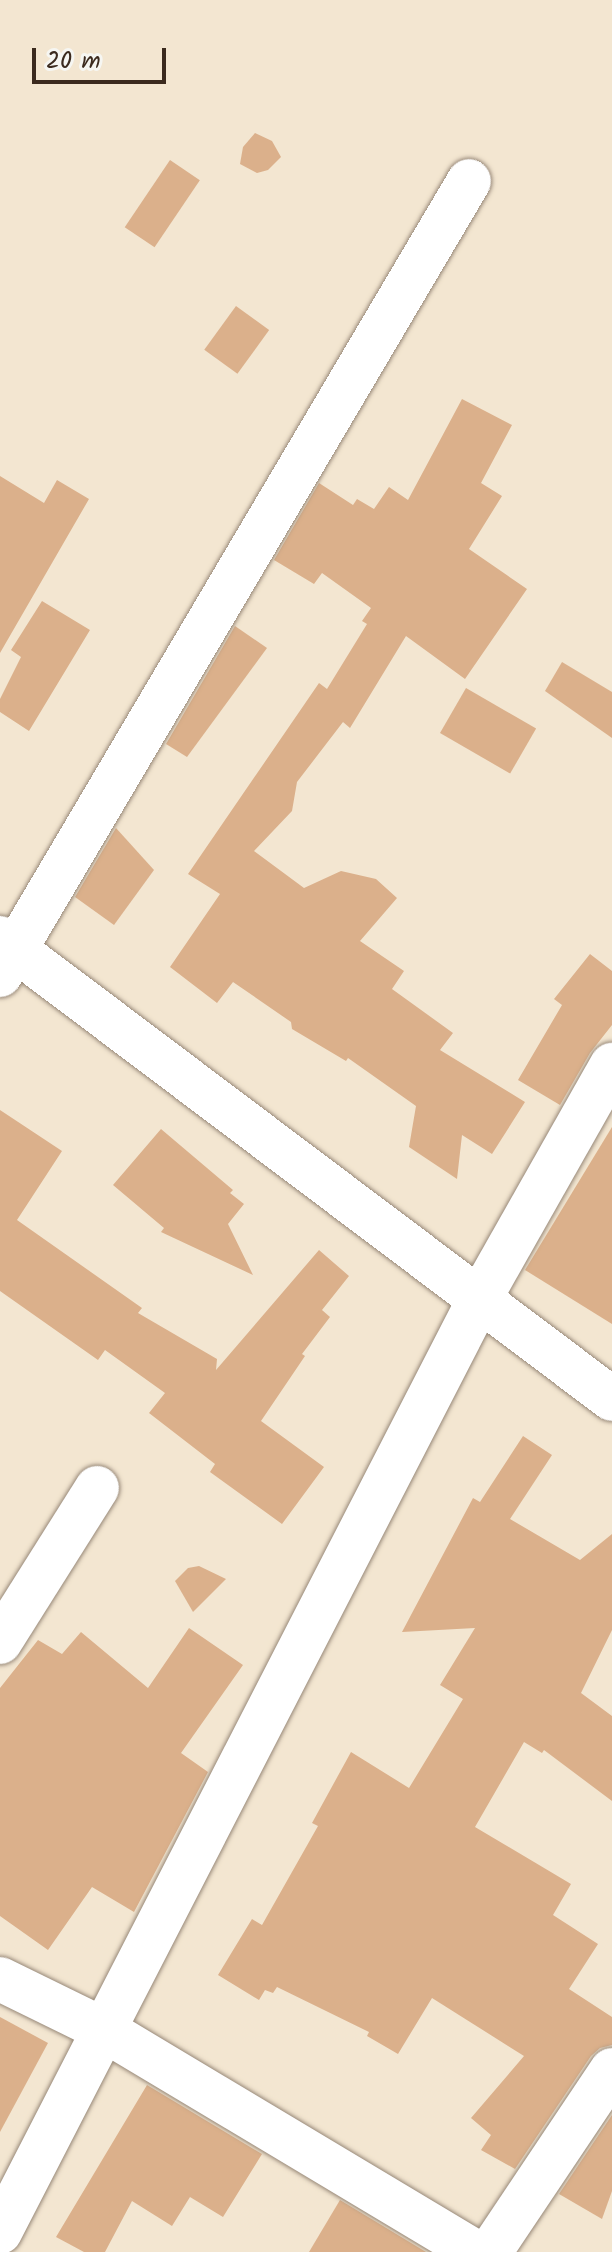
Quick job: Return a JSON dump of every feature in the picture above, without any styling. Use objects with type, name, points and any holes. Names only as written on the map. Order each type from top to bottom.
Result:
[{"type":"street","points":[[469,181],[5,954],[480,1298],[612,1399]]},
{"type":"street","points":[[0,2232],[106,2031],[480,1298],[612,1065]]},
{"type":"street","points":[[0,1642],[97,1488]]},
{"type":"street","points":[[0,1979],[106,2031],[475,2252]]},
{"type":"street","points":[[490,2252],[612,2070]]},
{"type":"building","points":[[255,133],[272,141],[281,157],[268,170],[257,173],[240,164],[243,147]]},
{"type":"building","points":[[170,160],[200,180],[155,247],[125,227]]},
{"type":"building","points":[[236,306],[269,330],[237,374],[204,350]]},
{"type":"building","points":[[462,399],[512,425],[481,483],[502,496],[469,549],[527,589],[465,679],[406,636],[350,728],[343,722],[297,782],[292,811],[254,851],[304,888],[341,871],[376,879],[397,898],[360,941],[404,971],[392,989],[453,1033],[440,1050],[525,1102],[492,1154],[462,1135],[457,1179],[409,1147],[416,1106],[348,1058],[346,1061],[292,1029],[291,1022],[233,982],[217,1003],[170,967],[220,894],[188,874],[319,683],[327,689],[367,624],[362,621],[371,608],[322,573],[314,584],[274,560],[319,483],[353,505],[357,499],[374,509],[389,487],[408,500]]},
{"type":"building","points":[[0,476],[44,503],[57,480],[89,499],[0,653]]},
{"type":"building","points":[[42,601],[90,630],[29,731],[0,712],[0,699],[21,657],[11,650]]},
{"type":"building","points":[[235,626],[267,648],[187,757],[166,744]]},
{"type":"building","points":[[562,662],[612,692],[612,738],[545,691]]},
{"type":"building","points":[[466,688],[536,728],[510,774],[440,733]]},
{"type":"building","points":[[116,828],[154,870],[114,925],[75,897]]},
{"type":"building","points":[[590,954],[612,971],[612,1025],[590,1053],[560,1105],[518,1080],[562,1005],[554,999]]},
{"type":"building","points":[[0,1110],[62,1151],[17,1220],[142,1308],[138,1313],[217,1359],[216,1370],[319,1250],[349,1276],[322,1310],[330,1317],[302,1354],[305,1356],[261,1421],[324,1467],[282,1524],[210,1472],[215,1464],[149,1413],[165,1393],[105,1350],[98,1360],[0,1291]]},
{"type":"building","points":[[612,1127],[612,1324],[525,1270]]},
{"type":"building","points":[[161,1129],[233,1190],[230,1193],[244,1204],[228,1224],[253,1275],[161,1232],[164,1228],[113,1185]]},
{"type":"building","points":[[523,1436],[552,1455],[510,1519],[580,1560],[612,1534],[612,1630],[581,1693],[612,1716],[612,1801],[544,1750],[542,1753],[524,1742],[475,1827],[571,1884],[553,1915],[598,1944],[569,1989],[612,2017],[612,2045],[600,2048],[591,2056],[515,2169],[481,2150],[491,2135],[471,2118],[524,2056],[432,1998],[398,2054],[367,2036],[369,2032],[277,1987],[273,1993],[265,1990],[259,2000],[218,1975],[252,1919],[262,1925],[318,1826],[312,1823],[351,1752],[409,1788],[463,1699],[440,1685],[475,1628],[402,1632],[473,1498],[480,1502]]},
{"type":"building","points":[[199,1566],[226,1579],[193,1612],[175,1581],[188,1568]]},
{"type":"building","points":[[189,1628],[243,1665],[181,1753],[208,1772],[134,1912],[92,1887],[48,1950],[0,1916],[0,1688],[38,1640],[62,1654],[81,1632],[148,1688]]},
{"type":"building","points":[[0,2017],[48,2043],[0,2132]]},
{"type":"building","points":[[147,2085],[262,2154],[223,2217],[190,2197],[172,2226],[132,2201],[105,2252],[84,2252],[56,2237]]},
{"type":"building","points":[[612,2115],[612,2191],[602,2219],[559,2194]]},
{"type":"building","points":[[340,2200],[426,2252],[309,2252]]}]
